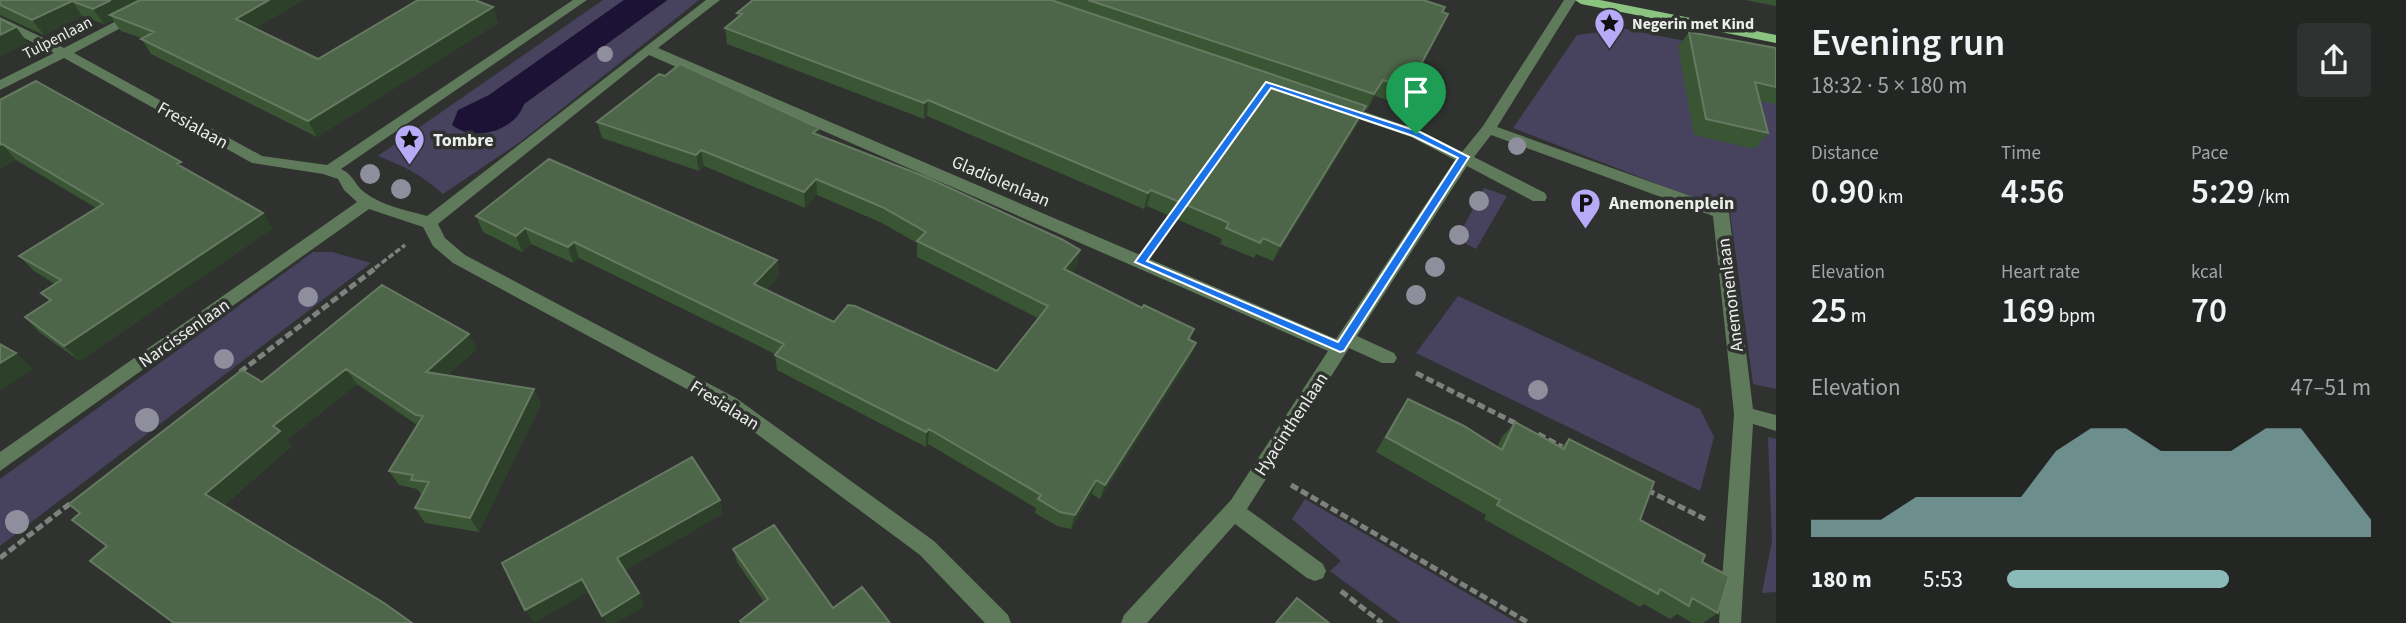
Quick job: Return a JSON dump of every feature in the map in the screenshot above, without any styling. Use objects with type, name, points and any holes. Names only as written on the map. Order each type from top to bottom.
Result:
[{"type":"main road","points":[[1581,0],[1776,39]]},
{"type":"street","name":"Tulpenlaan","points":[[0,86],[167,0]]},
{"type":"street","points":[[581,0],[331,169],[344,176],[348,189],[368,202],[430,224],[648,49],[714,0]]},
{"type":"street","name":"Hyacinthenlaan","points":[[1132,623],[1234,511],[1464,157],[1488,129],[1570,0]]},
{"type":"street","name":"Fresialaan","points":[[0,21],[64,53],[257,160],[274,166],[331,169]]},
{"type":"street","name":"Gladiolenlaan","points":[[648,49],[1140,262],[1343,343],[1388,358]]},
{"type":"street","points":[[1330,105],[1416,134],[1539,197]]},
{"type":"street","name":"Anemonenlaan","points":[[1488,129],[1721,213],[1744,414],[1730,623]]},
{"type":"street","name":"Narcissenlaan","points":[[0,463],[368,202]]},
{"type":"street","name":"Fresialaan","points":[[430,224],[439,242],[459,259],[729,404],[927,548],[1000,623]]},
{"type":"street","points":[[1744,414],[1776,423]]},
{"type":"street","points":[[1234,511],[1315,571]]},
{"type":"path","points":[[1140,262],[1181,207]]},
{"type":"path","points":[[232,379],[430,224]]},
{"type":"path","points":[[1388,358],[1524,427]]},
{"type":"path","points":[[1536,433],[1573,452]]},
{"type":"path","points":[[1262,468],[1529,623]]},
{"type":"path","points":[[1635,484],[1734,534]]},
{"type":"path","points":[[0,558],[77,498]]},
{"type":"path","points":[[1315,571],[1381,623]]},
{"type":"shaded area","points":[[603,0],[624,0],[489,95],[501,128],[515,119],[524,104],[668,0],[699,0],[520,142],[443,194],[412,172],[378,156]]},
{"type":"shaded area","points":[[624,0],[667,0],[524,104],[512,121],[503,127],[471,133],[452,125],[458,110],[489,95]]},
{"type":"shaded area","points":[[1625,29],[1776,59],[1776,389],[1753,384],[1730,212],[1513,128],[1577,35]]},
{"type":"shaded area","points":[[1484,188],[1507,196],[1476,249],[1457,239]]},
{"type":"shaded area","points":[[313,252],[332,252],[371,263],[0,546],[0,479]]},
{"type":"shaded area","points":[[1458,296],[1700,409],[1714,437],[1700,491],[1416,353]]},
{"type":"shaded area","points":[[1768,437],[1776,439],[1776,592],[1762,593],[1772,541]]},
{"type":"shaded area","points":[[1305,499],[1518,623],[1401,623],[1330,571],[1341,561],[1292,519]]},
{"type":"building","points":[[0,0],[111,0],[93,9],[72,1],[32,20],[0,5]]},
{"type":"building","points":[[140,0],[269,0],[236,19],[318,59],[418,0],[475,0],[493,7],[308,121],[141,39],[154,32],[110,15]]},
{"type":"building","points":[[753,0],[1051,0],[1366,106],[1280,246],[1263,238],[1260,243],[1226,228],[1229,223],[1151,190],[1148,193],[928,100],[924,103],[725,28],[742,14],[737,13]]},
{"type":"building","points":[[1088,0],[1423,0],[1445,7],[1442,12],[1448,14],[1419,68],[1412,66],[1401,86],[1383,80],[1374,94]]},
{"type":"building","points":[[0,19],[16,27],[0,35]]},
{"type":"building","points":[[1689,32],[1776,48],[1776,87],[1755,82],[1768,133],[1706,119]]},
{"type":"building","points":[[680,64],[819,128],[813,133],[926,177],[1063,240],[1080,250],[1064,269],[1142,308],[1144,305],[1194,329],[1188,339],[1196,343],[1105,485],[1096,480],[1075,515],[1060,512],[1038,499],[1041,495],[929,429],[926,432],[775,355],[784,344],[574,242],[568,247],[525,228],[516,236],[476,216],[549,159],[777,260],[754,284],[834,322],[848,305],[855,306],[997,371],[1048,306],[917,241],[926,232],[882,207],[816,179],[804,192],[701,150],[696,155],[597,122],[659,74],[665,76]]},
{"type":"building","points":[[36,81],[181,162],[177,164],[263,213],[64,346],[25,317],[51,300],[41,293],[61,280],[19,256],[103,204],[0,145],[0,100]]},
{"type":"building","points":[[382,285],[469,334],[426,372],[534,389],[470,518],[415,508],[429,482],[411,480],[413,475],[389,471],[423,416],[416,415],[346,369],[273,426],[280,431],[205,494],[384,603],[412,623],[174,623],[90,561],[107,546],[72,520],[80,513],[69,504],[242,370],[262,382]]},
{"type":"building","points":[[0,344],[16,353],[0,363]]},
{"type":"building","points":[[1408,399],[1464,426],[1502,450],[1515,422],[1564,449],[1569,439],[1654,482],[1640,520],[1705,555],[1702,562],[1729,576],[1718,613],[1692,598],[1689,606],[1660,589],[1658,594],[1497,505],[1500,500],[1386,437]]},
{"type":"building","points":[[692,457],[720,500],[617,558],[639,593],[602,616],[582,579],[525,610],[502,563]]},
{"type":"building","points":[[774,525],[833,608],[862,587],[890,623],[742,623],[740,621],[768,599],[733,549]]},
{"type":"building","points":[[1297,598],[1329,623],[1276,623]]},
{"type":"place","name":"Negerin met Kind","points":[[1609,50]]},
{"type":"place","name":"Tombre","points":[[410,167]]},
{"type":"place","name":"Anemonenplein","points":[[1586,230]]},
{"type":"route","points":[[1269,84],[1416,134],[1464,157],[1340,348],[1140,262],[1269,84]]}]
